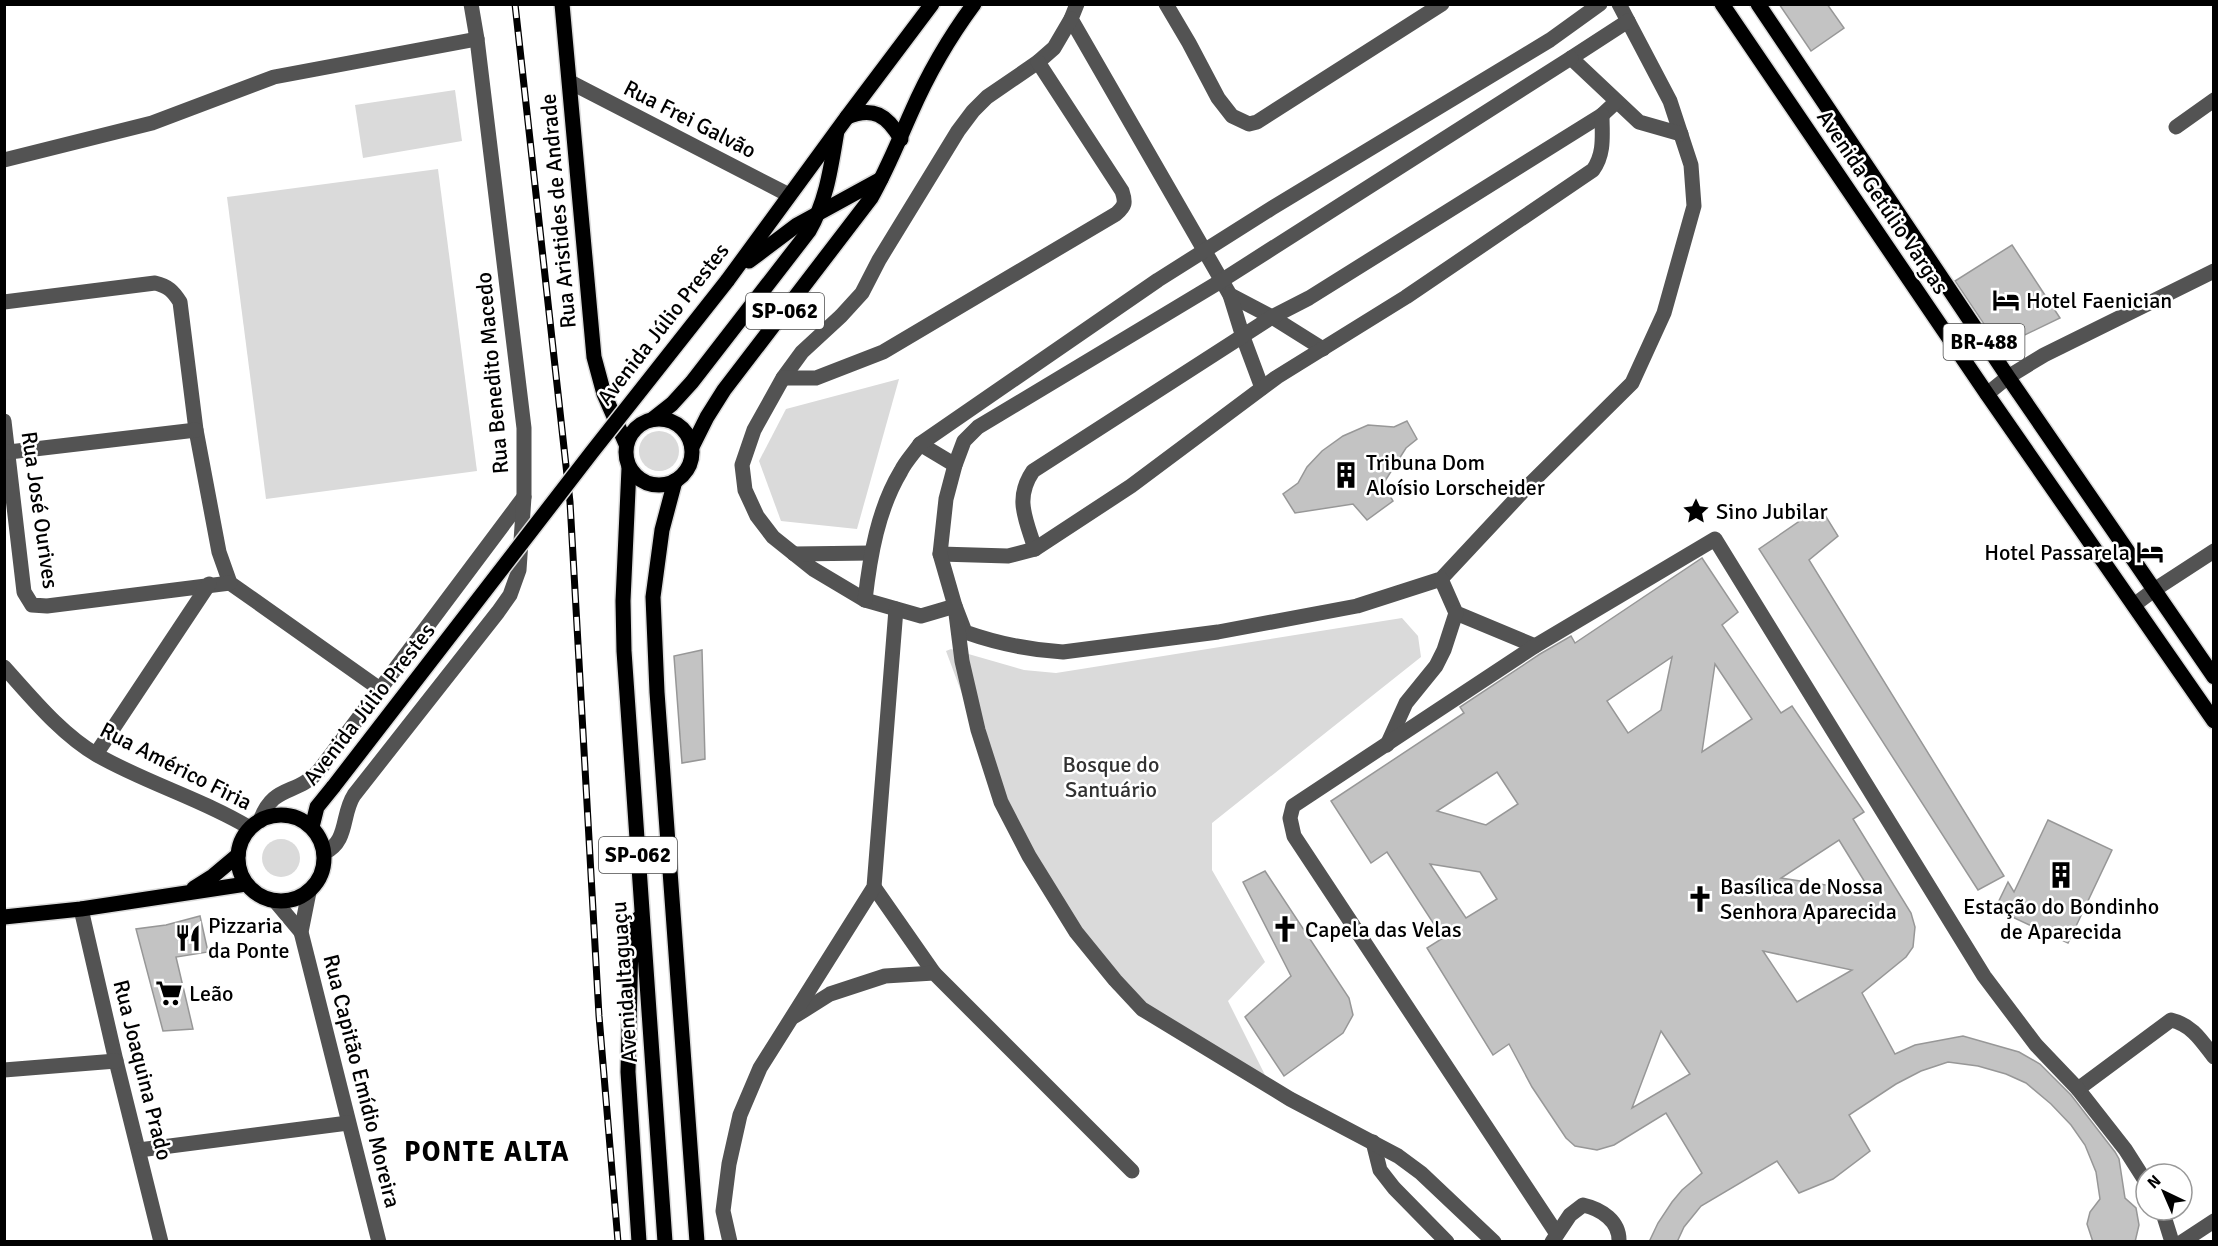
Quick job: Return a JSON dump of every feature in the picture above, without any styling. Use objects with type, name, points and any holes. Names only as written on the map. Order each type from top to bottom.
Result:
[{"type":"main road","name":"Rua Aristides de Andrade","points":[[562,4],[591,336],[604,394],[626,444]]},
{"type":"main road","name":"Avenida Júlio Prestes","points":[[297,818],[317,807],[334,786],[731,276],[932,4]]},
{"type":"main road","name":"SP-062","points":[[697,1242],[657,693],[653,597],[662,530],[675,481],[689,466],[692,447],[707,417],[724,390],[871,198],[883,179],[909,116],[944,46],[974,4]]},
{"type":"main road","name":"Avenida Getúlio Vargas","points":[[1722,4],[1987,394],[2214,721]]},
{"type":"main road","name":"Avenida Getúlio Vargas","points":[[1758,4],[2008,377],[2214,677]]},
{"type":"main road","points":[[847,117],[859,112],[875,113],[889,121],[901,139]]},
{"type":"main road","name":"Avenida Júlio Prestes","points":[[648,420],[672,404],[692,382],[809,231],[820,212],[829,183],[837,131]]},
{"type":"main road","points":[[731,276],[785,232],[883,179]]},
{"type":"main road","points":[[613,411],[628,419],[664,418],[674,422],[683,428],[692,447]]},
{"type":"main road","name":"SP-062","points":[[629,468],[625,452],[626,444],[636,427],[648,420]]},
{"type":"main road","points":[[629,468],[645,482],[655,485],[675,481]]},
{"type":"main road","name":"Avenida Itaguaçu","points":[[629,468],[623,601],[624,651],[665,1242]]},
{"type":"main road","name":"Avenida Júlio Prestes","points":[[312,827],[317,807]]},
{"type":"main road","points":[[276,815],[297,818],[312,827],[318,835],[324,853],[321,875],[309,892],[292,900],[275,901],[262,897],[246,884],[238,866],[241,844],[255,824],[276,815]]},
{"type":"main road","points":[[189,891],[213,876],[238,855]]},
{"type":"main road","points":[[4,917],[81,909],[246,884]]},
{"type":"main road","points":[[639,1242],[628,1072],[628,1022],[631,941],[642,909]]},
{"type":"street","name":"Rua Benedito Macedo","points":[[255,824],[270,800],[307,782],[318,772],[524,497],[524,428],[471,4]]},
{"type":"street","points":[[1166,4],[1218,98],[1232,116],[1249,124],[1257,122],[1442,4]]},
{"type":"street","points":[[865,600],[871,553],[890,492],[901,470],[920,444],[1158,280],[1550,40],[1600,4]]},
{"type":"street","points":[[1619,4],[1628,21],[1670,101],[1691,165],[1694,206],[1664,313],[1632,383],[1527,487],[1441,579],[1357,606],[1218,632],[1063,652],[1043,651],[982,638],[965,632],[940,554],[946,499],[955,465],[964,441],[978,428],[1221,281],[1628,21]]},
{"type":"street","points":[[1074,12],[1230,295],[1262,388]]},
{"type":"street","points":[[955,606],[921,616],[865,600],[813,569],[773,537],[757,516],[745,490],[742,465],[754,430],[783,378],[802,352],[842,316],[862,293],[879,260],[958,131],[987,97],[1038,62],[1054,48],[1074,12]]},
{"type":"street","points":[[4,160],[152,123],[274,77],[477,39]]},
{"type":"street","points":[[1571,58],[1639,122],[1681,134]]},
{"type":"street","points":[[783,378],[816,378],[883,352],[1116,214],[1124,206],[1122,191],[1038,62]]},
{"type":"street","name":"Rua Frei Galvão","points":[[570,82],[789,195]]},
{"type":"street","points":[[2176,127],[2214,100]]},
{"type":"street","points":[[1035,549],[1022,497],[1025,483],[1033,471],[1272,317],[1309,297],[1602,115],[1616,102]]},
{"type":"street","points":[[940,554],[1008,556],[1035,549],[1131,486],[1262,388],[1406,297],[1593,170],[1600,159],[1603,147],[1602,115]]},
{"type":"street","points":[[1987,394],[2008,377],[2044,355],[2214,271]]},
{"type":"street","points":[[4,302],[155,283],[171,289],[180,302],[196,430],[219,552],[230,583],[380,690]]},
{"type":"street","points":[[1230,295],[1272,317],[1323,349]]},
{"type":"street","name":"Rua José Ourives","points":[[4,421],[24,592],[32,604],[47,606],[209,584]]},
{"type":"street","points":[[9,452],[196,430]]},
{"type":"street","points":[[920,444],[955,465]]},
{"type":"street","name":"Avenida Júlio Prestes","points":[[324,853],[333,849],[339,841],[343,832],[347,807],[354,795],[510,595],[519,570],[524,497]]},
{"type":"street","points":[[1619,1242],[1619,1233],[1612,1221],[1597,1208],[1583,1205],[1570,1215],[1554,1238],[1294,836],[1290,818],[1293,806],[1535,646],[1715,539],[1984,976],[2036,1045],[2078,1089],[2134,1163]]},
{"type":"street","points":[[2134,605],[2214,551]]},
{"type":"street","points":[[794,554],[871,553]]},
{"type":"street","points":[[1386,745],[1406,703],[1437,666],[1456,614],[1441,579]]},
{"type":"street","points":[[96,754],[209,584],[230,583]]},
{"type":"street","points":[[955,606],[962,661],[975,719],[1001,802],[1029,856],[1076,932],[1115,980],[1142,1009],[1290,1099],[1398,1156],[1421,1173],[1494,1242]]},
{"type":"street","points":[[730,1242],[723,1211],[729,1164],[741,1115],[760,1068],[841,943],[874,887],[896,609]]},
{"type":"street","points":[[1456,614],[1535,646]]},
{"type":"street","name":"Rua Américo Firia","points":[[4,667],[51,717],[96,754],[148,781],[255,824]]},
{"type":"street","points":[[874,887],[934,973],[1132,1171]]},
{"type":"street","name":"Rua Capitão Emídio Moreira","points":[[309,892],[301,932],[379,1242]]},
{"type":"street","name":"Rua Capitão Emídio Moreira","points":[[275,901],[301,932]]},
{"type":"street","name":"Rua Joaquina Prado","points":[[81,909],[161,1242]]},
{"type":"street","points":[[790,1019],[830,994],[885,976],[934,973]]},
{"type":"street","points":[[2078,1089],[2171,1020],[2184,1023],[2195,1032],[2214,1057]]},
{"type":"street","points":[[4,1070],[116,1061]]},
{"type":"street","points":[[139,1150],[348,1123]]},
{"type":"street","points":[[1373,1142],[1380,1170],[1394,1188],[1447,1242]]},
{"type":"street","points":[[2182,1242],[2214,1221]]},
{"type":"street","points":[[2166,1222],[2172,1242]]},
{"type":"green space","points":[[455,90],[462,141],[363,158],[355,105]]},
{"type":"green space","points":[[438,169],[477,471],[266,499],[227,197]]},
{"type":"green space","points":[[899,379],[857,529],[781,521],[759,461],[786,409]]},
{"type":"green space","points":[[659,431],[667,432],[673,437],[678,443],[678,459],[673,465],[667,470],[659,471],[651,470],[645,465],[640,459],[639,451],[640,443],[645,437],[651,432]]},
{"type":"green space","name":"Bosque do Santuário","points":[[1402,618],[1418,636],[1421,657],[1212,823],[1212,870],[1265,962],[1228,1001],[1275,1095],[1113,989],[1022,855],[946,651],[951,649],[1024,670],[1056,673]]},
{"type":"green space","points":[[281,839],[288,840],[294,845],[299,851],[299,865],[294,871],[288,876],[281,877],[274,876],[268,871],[263,865],[262,858],[263,851],[268,845],[274,840]]},
{"type":"building","points":[[1779,4],[1827,4],[1844,28],[1811,51]]},
{"type":"building","name":"Hotel Faenician","points":[[2012,245],[2060,318],[2006,344],[1998,345],[1955,281]]},
{"type":"building","name":"Tribuna Dom Aloísio Lorscheider","points":[[1407,421],[1417,439],[1406,448],[1383,484],[1393,501],[1367,520],[1353,504],[1295,513],[1283,494],[1298,483],[1307,467],[1322,451],[1343,436],[1368,425],[1394,427]]},
{"type":"building","points":[[1820,507],[1838,536],[1809,560],[2004,876],[1978,890],[1759,549]]},
{"type":"building","name":"Basílica de Nossa Senhora Aparecida","points":[[1702,558],[1738,612],[1722,625],[1781,713],[1792,706],[1864,812],[1853,819],[1911,913],[1915,927],[1913,947],[1906,957],[1862,993],[1895,1054],[1915,1045],[1963,1036],[2019,1052],[2040,1064],[2071,1095],[2119,1159],[2125,1198],[2134,1206],[2134,1222],[2138,1222],[2135,1242],[2093,1242],[2087,1224],[2090,1212],[2100,1199],[2096,1172],[2085,1145],[2071,1125],[2051,1104],[2026,1083],[2006,1074],[1978,1066],[1948,1062],[1921,1071],[1896,1084],[1849,1115],[1870,1151],[1833,1179],[1799,1193],[1777,1161],[1701,1206],[1684,1227],[1677,1242],[1649,1242],[1672,1202],[1702,1173],[1666,1113],[1614,1145],[1597,1150],[1575,1146],[1566,1138],[1532,1087],[1509,1044],[1493,1055],[1427,948],[1443,938],[1387,852],[1371,863],[1331,801],[1464,713],[1460,707],[1571,636],[1575,643]],"holes":[[[1672,657],[1661,710],[1628,733],[1607,701]],[[1715,664],[1752,719],[1702,752]],[[1497,772],[1518,804],[1486,825],[1437,811]],[[1839,840],[1871,892],[1781,878]],[[1430,864],[1480,872],[1497,899],[1466,918]],[[1763,951],[1852,970],[1797,1002]],[[1661,1031],[1690,1074],[1632,1108]]]},
{"type":"building","points":[[702,650],[705,759],[682,763],[674,656]]},
{"type":"building","name":"Estação do Bondinho de Aparecida","points":[[2048,820],[2112,850],[2068,943],[1995,909],[2008,882],[2014,892]]},
{"type":"building","name":"Capela das Velas","points":[[1265,871],[1349,998],[1353,1015],[1343,1033],[1284,1076],[1245,1017],[1291,976],[1243,882]]},
{"type":"building","name":"Leão","points":[[200,916],[208,952],[176,957],[193,1029],[163,1031],[136,929],[166,925]]},
{"type":"railway","points":[[515,4],[570,502],[599,1016],[618,1242]]},
{"type":"place","name":"Hotel Faenician","points":[[2006,300]]},
{"type":"place","name":"Tribuna Dom Aloísio Lorscheider","points":[[1346,475]]},
{"type":"place","name":"Sino Jubilar","points":[[1696,511]]},
{"type":"place","name":"Hotel Passarela","points":[[2150,552]]},
{"type":"place","name":"Estação do Bondinho de Aparecida","points":[[2061,875]]},
{"type":"place","name":"Basílica de Nossa Senhora Aparecida","points":[[1700,899]]},
{"type":"place","name":"Capela das Velas","points":[[1285,929]]},
{"type":"place","name":"Pizzaria da Ponte","points":[[188,938]]},
{"type":"place","name":"Leão","points":[[169,993]]},
{"type":"district","name":"PONTE ALTA","points":[[487,1152]]}]
